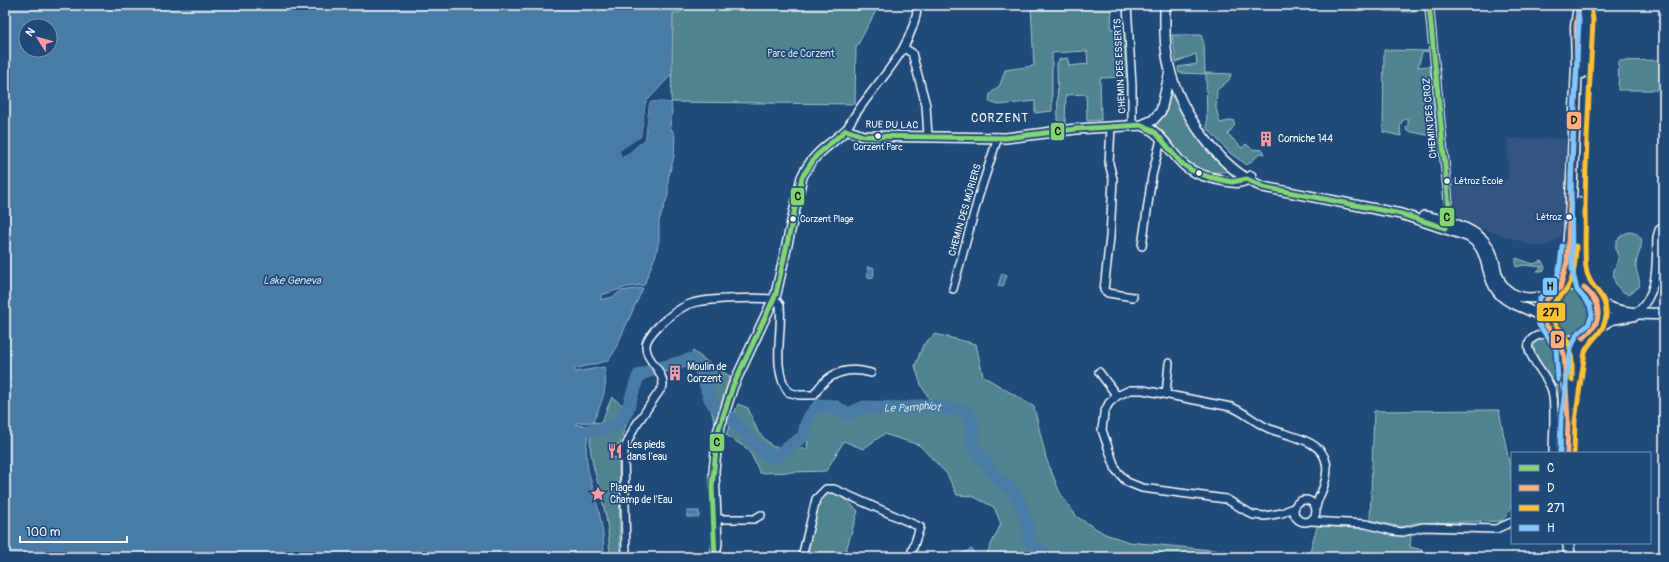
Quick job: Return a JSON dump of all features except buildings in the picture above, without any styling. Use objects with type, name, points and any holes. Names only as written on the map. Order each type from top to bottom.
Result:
[{"type":"main road","points":[[1579,5],[1582,69],[1578,209],[1579,272],[1584,288]]},
{"type":"main road","points":[[1580,30],[1584,5]]},
{"type":"main road","points":[[1560,288],[1566,273],[1570,224],[1576,65],[1580,43]]},
{"type":"main road","points":[[1567,452],[1568,420],[1564,354],[1544,319],[1545,304],[1550,295],[1560,288],[1569,285],[1584,288],[1597,302],[1608,308],[1641,313],[1664,314]]},
{"type":"main road","points":[[1594,329],[1599,316],[1597,302]]},
{"type":"main road","points":[[1554,335],[1570,341],[1583,338],[1594,329],[1612,319],[1641,313]]},
{"type":"main road","points":[[1568,420],[1576,357],[1583,338]]},
{"type":"main road","points":[[1568,544],[1570,557]]},
{"type":"street","name":"CHEMIN DES ESSERTS","points":[[1127,5],[1132,86],[1132,126]]},
{"type":"street","points":[[1164,5],[1166,53],[1170,70],[1184,106],[1222,158],[1263,188],[1281,190],[1401,214],[1474,233],[1494,257],[1492,270],[1495,288],[1505,299],[1544,319]]},
{"type":"street","name":"CHEMIN DES CROZ","points":[[1429,5],[1449,206],[1446,225]]},
{"type":"street","points":[[715,556],[713,532],[716,519],[712,487],[718,436],[728,398],[774,300],[782,275],[802,177],[811,162],[823,148],[846,130],[859,108],[886,75],[904,48],[912,29],[918,6]]},
{"type":"street","points":[[904,48],[912,53],[925,103],[928,137]]},
{"type":"street","name":"RUE DU LAC","points":[[846,130],[859,135],[998,138],[1142,125],[1153,120],[1161,111],[1170,70]]},
{"type":"street","points":[[1142,125],[1149,128],[1161,139],[1188,168],[1210,178],[1233,182],[1241,182],[1246,175]]},
{"type":"street","points":[[1111,127],[1109,163],[1113,179],[1110,237],[1104,290],[1108,293],[1133,297]]},
{"type":"street","name":"CHEMIN DES MÛRIERS","points":[[953,289],[979,194],[998,138]]},
{"type":"street","points":[[1142,246],[1152,176],[1161,139]]},
{"type":"street","points":[[1641,313],[1653,290],[1657,237],[1659,230],[1664,225]]},
{"type":"street","points":[[1492,270],[1503,285],[1516,296],[1532,299],[1550,295]]},
{"type":"street","points":[[626,557],[624,450],[634,428],[662,388],[663,380],[648,355],[646,347],[648,338],[661,324],[684,307],[697,302],[765,298],[774,300],[779,302],[780,305],[780,363],[784,386],[788,392],[799,395],[814,395],[821,384],[838,372],[858,370],[871,373]]},
{"type":"street","points":[[1553,452],[1553,392],[1549,382],[1531,356],[1529,350],[1530,343],[1535,337],[1554,335]]},
{"type":"street","points":[[1166,394],[1169,363]]},
{"type":"street","points":[[1099,372],[1117,396]]},
{"type":"street","points":[[1311,521],[1316,509],[1320,492],[1324,485],[1326,469],[1325,459],[1316,445],[1302,438],[1258,424],[1242,410],[1137,389],[1117,396],[1104,412],[1102,430],[1116,470],[1127,482],[1142,488],[1226,498],[1253,515],[1265,516],[1282,513],[1295,507],[1300,501],[1307,500],[1320,492]]},
{"type":"street","points":[[802,557],[816,499],[826,489],[834,489],[920,527],[910,557]]},
{"type":"street","points":[[1307,500],[1313,503],[1325,520]]},
{"type":"street","points":[[1295,507],[1296,518]]},
{"type":"street","points":[[1282,513],[1303,522],[1325,520],[1366,524],[1403,532],[1423,527],[1496,529],[1511,522]]},
{"type":"street","points":[[716,519],[754,519],[761,516]]},
{"type":"shaded area","points":[[1508,139],[1567,139],[1565,224],[1561,236],[1551,244],[1543,247],[1534,246],[1468,224],[1460,219],[1457,214],[1451,179],[1508,180]]},
{"type":"shaded area","points":[[1664,230],[1664,300],[1658,300],[1661,236]]},
{"type":"green space","name":"Parc de Corzent","points":[[684,5],[879,5],[856,48],[855,104],[671,102],[673,13],[683,11]]},
{"type":"green space","points":[[1031,5],[1112,5],[1111,29],[1125,29],[1127,77],[1100,78],[1101,120],[1087,121],[1086,94],[1066,95],[1065,124],[1058,125],[1057,63],[1060,59],[1068,58],[1069,66],[1088,64],[1087,51],[1052,53],[1052,111],[1035,113],[1035,101],[999,105],[989,102],[990,94],[1000,85],[1005,70],[1034,66]]},
{"type":"green space","points":[[1384,5],[1423,5],[1415,12],[1384,11]]},
{"type":"green space","points":[[1172,35],[1201,35],[1204,44],[1205,73],[1231,74],[1229,80],[1217,90],[1216,108],[1220,123],[1233,120],[1235,125],[1228,134],[1242,148],[1246,144],[1252,149],[1263,150],[1265,154],[1261,153],[1247,165],[1230,153],[1207,128],[1206,74],[1179,73],[1178,67],[1197,64],[1196,54],[1176,62]]},
{"type":"green space","points":[[1384,50],[1428,51],[1422,53],[1418,67],[1430,66],[1437,137],[1407,131],[1406,128],[1408,125],[1408,118],[1402,121],[1400,128],[1401,136],[1383,132]]},
{"type":"green space","points":[[1664,60],[1664,90],[1618,90],[1619,61]]},
{"type":"green space","points":[[1169,93],[1230,171],[1204,171],[1194,167],[1184,161],[1151,125],[1164,111]]},
{"type":"green space","points":[[1573,231],[1578,281],[1567,280]]},
{"type":"green space","points":[[1630,232],[1637,234],[1642,241],[1636,266],[1639,287],[1629,294],[1622,291],[1615,282],[1614,270],[1618,257],[1616,251],[1617,240],[1624,234]]},
{"type":"green space","points":[[1516,258],[1533,264],[1542,261],[1545,268],[1543,271],[1537,271],[1542,267],[1523,265],[1516,267]]},
{"type":"green space","points":[[1572,290],[1585,294],[1591,300],[1595,313],[1591,326],[1585,332],[1572,336],[1559,332],[1553,326],[1549,313],[1553,300],[1559,294]]},
{"type":"green space","points":[[935,334],[976,344],[983,376],[1034,407],[1046,458],[1060,493],[1077,517],[1105,534],[1129,542],[1253,554],[1253,557],[992,557],[987,553],[1001,524],[994,507],[972,496],[957,495],[947,474],[919,445],[884,434],[863,449],[844,441],[826,471],[760,473],[749,450],[726,435],[738,404],[748,408],[758,432],[773,447],[807,449],[809,425],[821,409],[932,403],[921,385],[915,366],[923,345]]},
{"type":"green space","points":[[1544,336],[1553,340],[1560,351],[1557,355],[1560,452],[1555,452],[1556,394],[1532,355],[1531,346],[1536,339]]},
{"type":"green space","points":[[693,351],[714,367],[730,376],[715,423],[702,381],[693,366],[661,372],[656,365],[687,358]]},
{"type":"green space","points":[[612,397],[631,412],[620,445],[611,444],[610,457],[619,458],[620,557],[610,557],[606,520],[593,465],[590,443],[593,422],[601,423]]},
{"type":"green space","points":[[1499,410],[1511,478],[1511,506],[1507,515],[1501,521],[1415,523],[1401,527],[1370,520],[1374,411]]},
{"type":"green space","points":[[828,491],[843,497],[858,511],[844,557],[805,557],[819,502],[822,494]]},
{"type":"green space","points":[[1318,524],[1370,528],[1395,535],[1411,535],[1410,547],[1422,550],[1422,557],[1308,557]]},
{"type":"water","name":"Lake Geneva","points":[[5,5],[680,5],[679,13],[673,13],[672,74],[646,102],[641,137],[620,155],[625,156],[645,139],[649,103],[653,101],[671,102],[672,113],[670,126],[675,136],[674,156],[668,179],[668,195],[659,221],[659,240],[656,254],[644,285],[627,287],[601,295],[601,300],[613,297],[621,291],[643,288],[613,354],[607,361],[574,369],[575,372],[604,367],[606,382],[605,388],[599,409],[593,422],[576,423],[576,425],[592,426],[586,448],[588,471],[601,522],[604,557],[5,557]]},
{"type":"water","points":[[867,267],[874,268],[873,278],[868,277]]},
{"type":"water","points":[[1002,273],[1007,275],[1003,287],[998,286]]},
{"type":"water","points":[[687,511],[699,511],[699,517],[687,517]]},
{"type":"water","points":[[972,549],[974,556],[961,557],[960,554]]},
{"type":"pier","points":[[655,97],[653,99],[671,100],[671,102],[653,101],[649,103],[645,139],[625,156],[621,156],[621,150],[641,137],[646,102]]},
{"type":"waterway","name":"Le Pamphiot","points":[[660,368],[692,359],[701,372],[710,398],[717,408]]},
{"type":"waterway","name":"Le Pamphiot","points":[[590,430],[604,429],[614,426],[621,421],[629,406],[639,375],[650,371]]},
{"type":"waterway","name":"Le Pamphiot","points":[[730,417],[763,452],[773,458],[804,436],[808,419],[819,405],[834,406],[848,414],[864,407],[906,408],[927,405],[966,412],[974,426],[972,441],[979,456],[987,464],[995,476],[1014,492],[1021,505],[1027,523],[1029,540],[1048,557]]},
{"type":"transit line","name":"C","points":[[846,130],[863,136],[1006,138],[1076,129],[1142,125],[1156,133],[1181,163],[1191,170],[1209,177],[1232,182],[1247,179],[1263,187],[1401,214],[1445,228],[1449,206],[1429,5]]},
{"type":"transit line","name":"D","points":[[1567,452],[1568,420],[1564,354],[1559,341],[1546,325],[1544,314],[1547,299],[1560,288],[1567,262],[1577,65],[1576,27],[1579,5]]},
{"type":"transit line","name":"271","points":[[1574,452],[1575,421],[1585,352],[1587,347],[1603,327],[1606,316],[1604,302],[1590,281],[1585,261],[1586,166],[1593,20],[1591,5]]},
{"type":"transit line","name":"H","points":[[1560,452],[1561,419],[1571,348],[1577,334],[1588,325],[1592,315],[1590,305],[1577,290],[1572,269],[1571,174],[1579,20],[1577,6]]},
{"type":"transit line","name":"C","points":[[715,557],[712,487],[718,432],[733,386],[776,294],[802,177],[816,156],[846,130]]},
{"type":"transit line","name":"H","points":[[1558,380],[1556,349],[1539,325],[1537,311],[1540,298],[1557,278],[1562,246]]},
{"type":"transit line","name":"271","points":[[1572,380],[1572,360],[1569,345],[1565,336],[1551,316],[1551,311],[1553,304],[1565,292],[1572,279],[1576,246]]},
{"type":"transit line","name":"D","points":[[1583,338],[1594,326],[1598,313],[1595,300],[1584,288]]},
{"type":"place","name":"Corzent Parc","points":[[878,136]]},
{"type":"place","name":"Corniche 144","points":[[1266,139]]},
{"type":"place","name":"Létroz École","points":[[1447,181]]},
{"type":"place","name":"Létroz","points":[[1569,217]]},
{"type":"place","name":"Corzent Plage","points":[[793,219]]},
{"type":"place","name":"Moulin de Corzent","points":[[675,373]]},
{"type":"place","name":"Les pieds dans l'eau","points":[[615,451]]},
{"type":"place","name":"Plage du Champ de l'Eau","points":[[598,494]]},
{"type":"district","name":"CORZENT","points":[[1000,118]]}]
